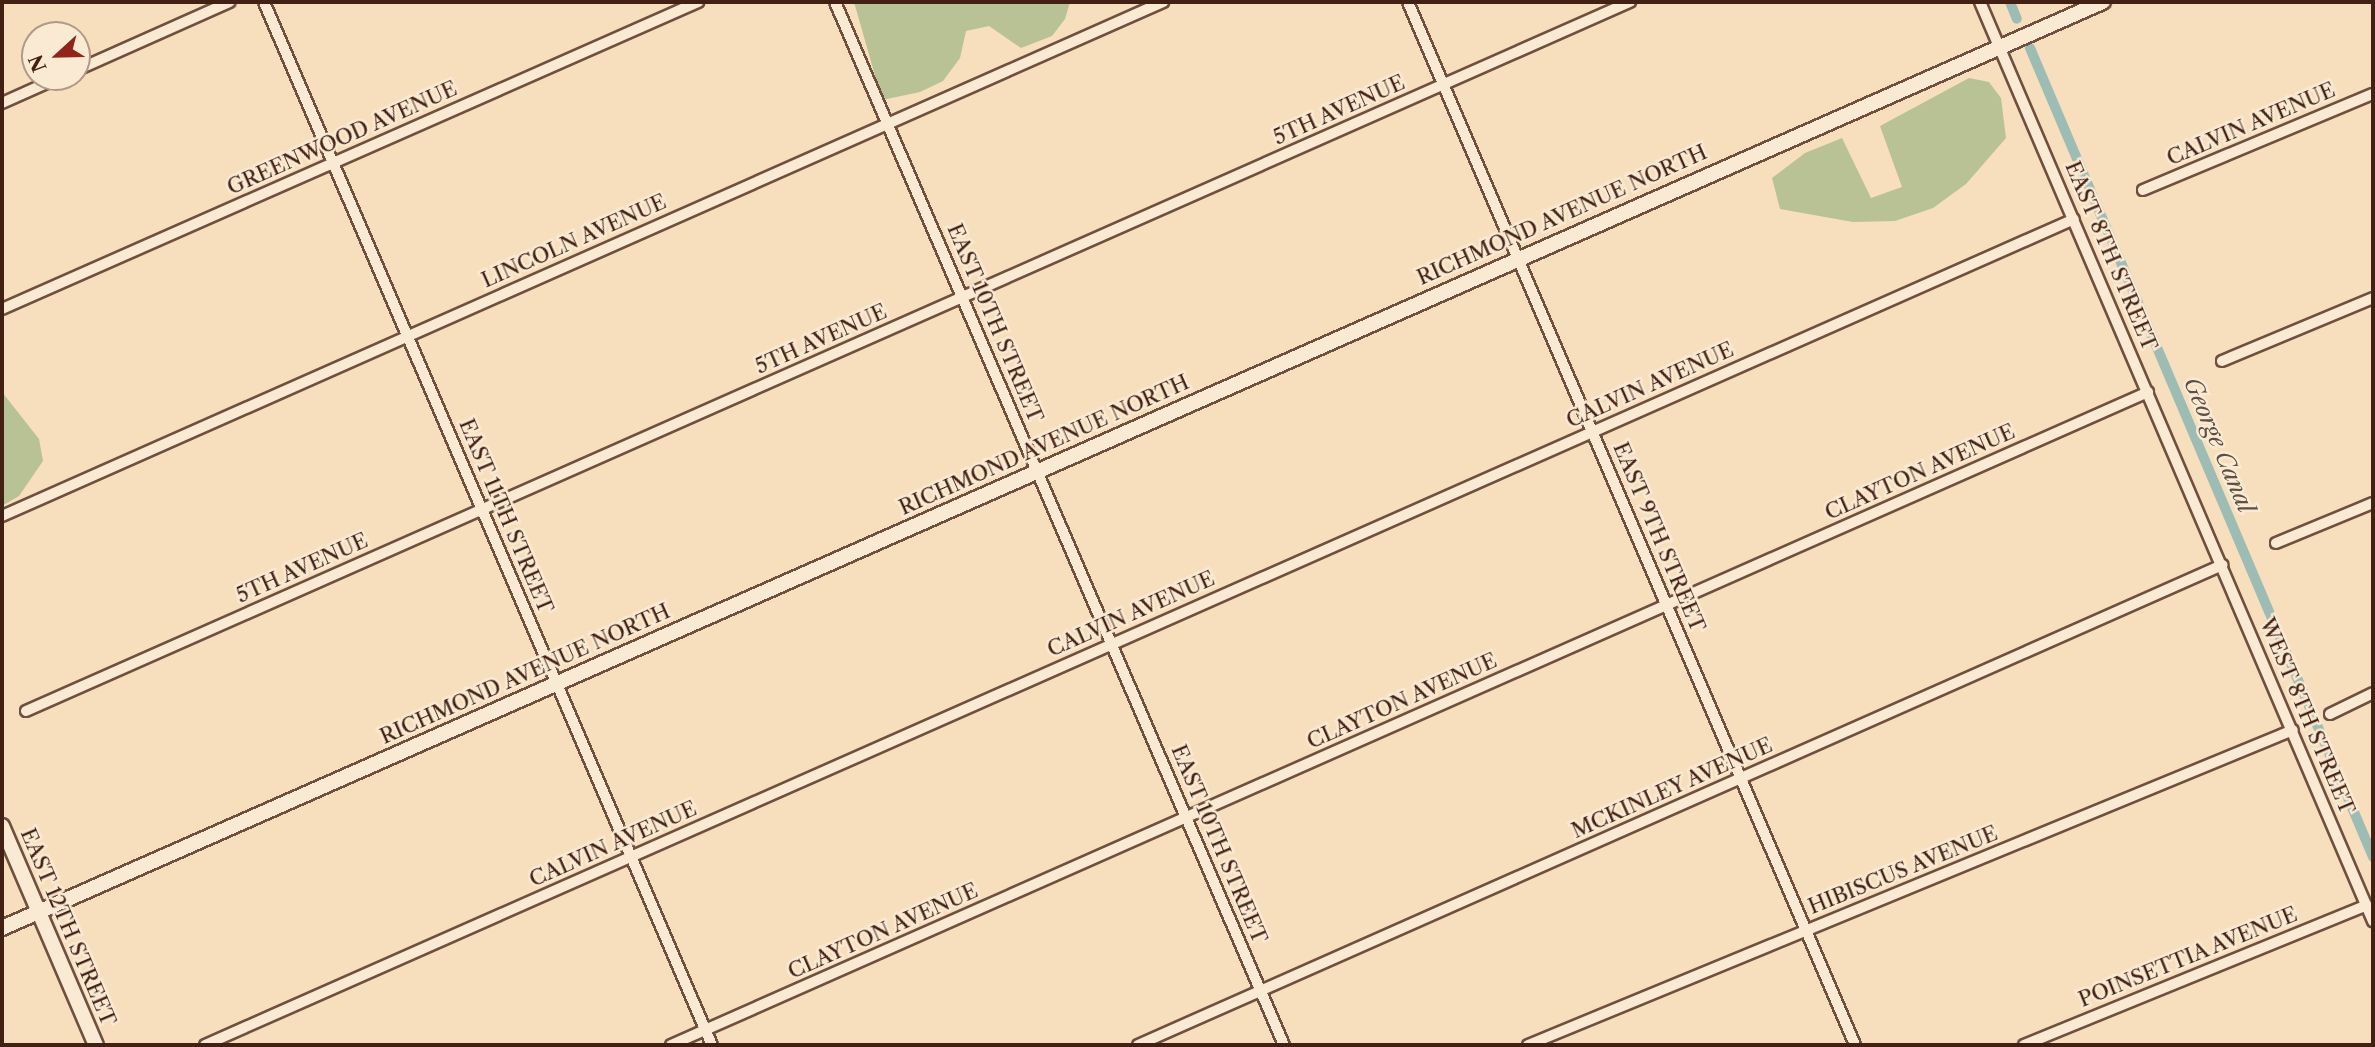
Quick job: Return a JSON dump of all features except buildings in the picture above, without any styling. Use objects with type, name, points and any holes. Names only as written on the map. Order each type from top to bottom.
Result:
[{"type":"street","points":[[91,64],[230,2]]},
{"type":"street","name":"EAST 11TH STREET","points":[[264,2],[712,1045]]},
{"type":"street","name":"GREENWOOD AVENUE","points":[[2,309],[698,2]]},
{"type":"street","name":"EAST 10TH STREET","points":[[835,2],[1284,1045]]},
{"type":"street","name":"LINCOLN AVENUE","points":[[2,516],[1163,2]]},
{"type":"street","name":"EAST 9TH STREET","points":[[1408,2],[1855,1045]]},
{"type":"street","name":"5TH AVENUE","points":[[26,711],[1630,2]]},
{"type":"street","name":"EAST 8TH STREET","points":[[1980,2],[2222,565]]},
{"type":"street","name":"RICHMOND AVENUE NORTH","points":[[2,928],[1998,45],[2103,2]]},
{"type":"street","points":[[2,103],[29,91]]},
{"type":"street","name":"CALVIN AVENUE","points":[[2143,190],[2373,94]]},
{"type":"street","name":"CALVIN AVENUE","points":[[205,1045],[2074,219]]},
{"type":"street","points":[[2222,361],[2373,298]]},
{"type":"street","name":"CLAYTON AVENUE","points":[[671,1045],[2148,392]]},
{"type":"street","points":[[2276,543],[2373,503]]},
{"type":"street","name":"WEST 8TH STREET","points":[[2222,565],[2373,921]]},
{"type":"street","name":"MCKINLEY AVENUE","points":[[1138,1045],[2222,565]]},
{"type":"street","points":[[2330,714],[2373,694]]},
{"type":"street","name":"HIBISCUS AVENUE","points":[[1528,1045],[2293,730]]},
{"type":"street","name":"EAST 12TH STREET","points":[[2,826],[96,1045]]},
{"type":"street","name":"POINSETTIA AVENUE","points":[[2024,1045],[2367,905]]},
{"type":"green space","points":[[854,2],[1070,2],[1065,19],[1052,36],[1021,48],[989,26],[966,31],[960,58],[943,81],[920,92],[882,100]]},
{"type":"green space","points":[[1969,78],[1989,82],[2001,98],[2006,138],[1966,184],[1933,208],[1895,221],[1853,222],[1780,209],[1772,178],[1805,153],[1842,138],[1871,198],[1902,187],[1880,126]]},
{"type":"green space","points":[[2,392],[39,439],[43,461],[19,496],[2,506]]},
{"type":"waterway","name":"George Canal","points":[[2010,2],[2017,19]]},
{"type":"waterway","name":"George Canal","points":[[2030,48],[2373,857]]}]
